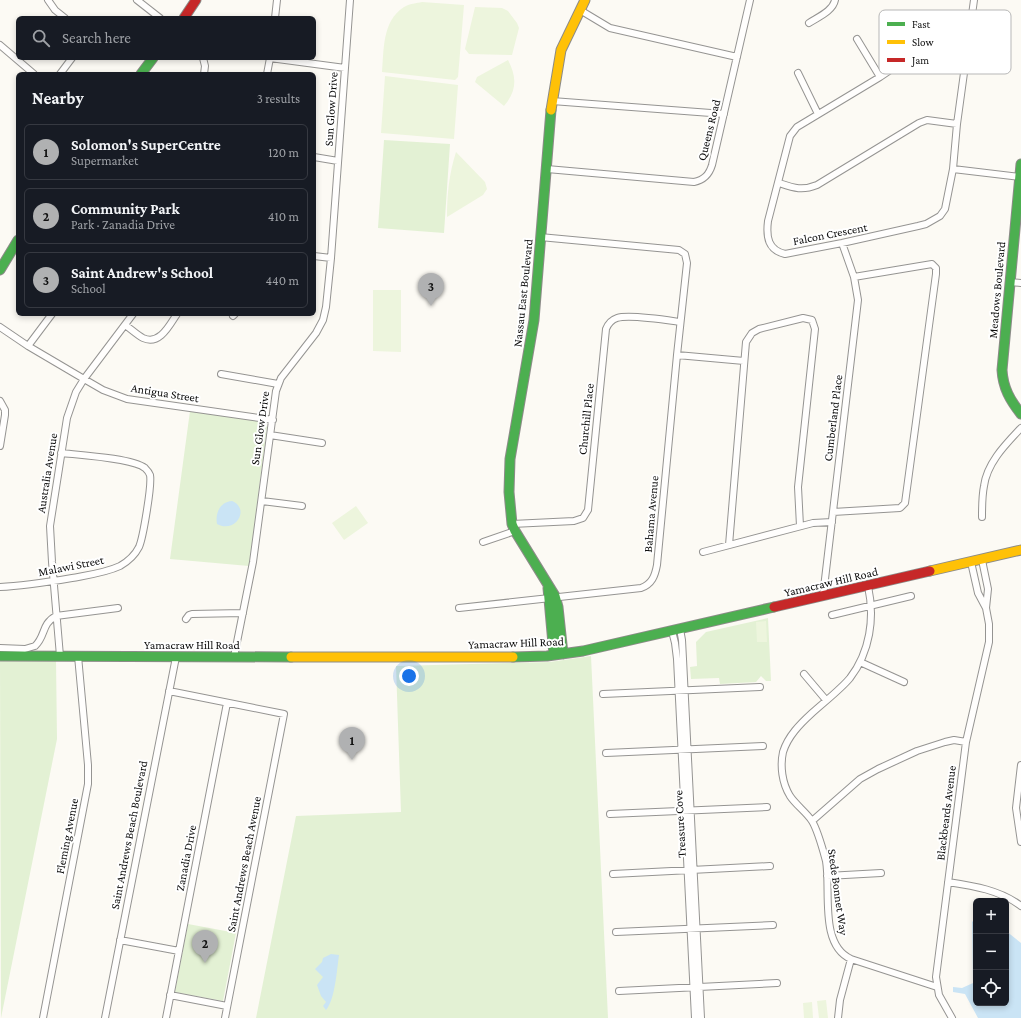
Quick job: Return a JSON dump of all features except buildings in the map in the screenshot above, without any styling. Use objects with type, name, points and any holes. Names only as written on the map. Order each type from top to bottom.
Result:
[{"type":"main road","points":[[185,16],[196,0]]},
{"type":"main road","name":"Nassau East Boulevard","points":[[559,655],[558,607],[547,584],[514,528],[509,492],[510,459],[534,320],[552,102],[561,50],[585,0]]},
{"type":"main road","points":[[143,72],[152,60]]},
{"type":"main road","name":"Meadows Boulevard","points":[[1021,164],[1002,376],[1007,395],[1021,414]]},
{"type":"main road","points":[[0,270],[4,258],[16,243]]},
{"type":"main road","name":"Yamacraw Hill Road","points":[[0,656],[481,657],[559,655],[583,652],[1021,550]]},
{"type":"street","points":[[48,0],[55,10],[62,16]]},
{"type":"street","points":[[137,0],[157,16]]},
{"type":"street","points":[[275,16],[277,0]]},
{"type":"street","name":"Sun Glow Drive","points":[[234,657],[253,562],[278,384],[316,333],[323,320],[331,258],[350,0]]},
{"type":"street","name":"Queens Road","points":[[547,169],[694,182],[700,181],[706,177],[710,170],[724,114],[750,0]]},
{"type":"street","points":[[809,23],[829,10],[835,0]]},
{"type":"street","name":"Falcon Crescent","points":[[972,10],[974,0]]},
{"type":"street","points":[[580,10],[610,28],[737,57]]},
{"type":"street","points":[[857,39],[880,77]]},
{"type":"street","points":[[0,45],[16,59]]},
{"type":"street","points":[[18,60],[32,72]]},
{"type":"street","points":[[62,72],[70,60]]},
{"type":"street","points":[[204,60],[204,72]]},
{"type":"street","points":[[267,72],[270,60]]},
{"type":"street","points":[[285,60],[345,68]]},
{"type":"street","points":[[798,72],[818,114]]},
{"type":"street","name":"Falcon Crescent","points":[[884,74],[797,127],[790,136],[767,228],[769,242],[778,252],[785,254],[842,243],[918,226],[935,220],[940,216],[945,208],[953,169],[964,74]]},
{"type":"street","points":[[552,102],[724,114]]},
{"type":"street","points":[[778,183],[799,189],[808,189],[919,123],[927,120],[958,124]]},
{"type":"street","points":[[316,157],[338,161]]},
{"type":"street","points":[[953,169],[1020,177]]},
{"type":"street","name":"Bahama Avenue","points":[[459,608],[641,588],[650,583],[653,579],[657,565],[687,263],[685,254],[679,250],[540,237]]},
{"type":"street","name":"Cumberland Place","points":[[823,596],[858,300],[854,277],[842,243]]},
{"type":"street","points":[[316,256],[331,258]]},
{"type":"street","points":[[833,512],[900,508],[905,503],[936,268],[932,264],[854,277]]},
{"type":"street","points":[[1010,282],[1021,283]]},
{"type":"street","points":[[28,346],[50,316]]},
{"type":"street","name":"Australia Avenue","points":[[60,656],[50,526],[67,418],[76,392],[84,379],[132,316]]},
{"type":"street","points":[[125,325],[143,338],[153,340],[161,336],[176,316]]},
{"type":"street","name":"Churchill Place","points":[[483,542],[514,528],[574,521],[583,518],[588,510],[606,329],[608,325],[616,318],[630,317],[680,322]]},
{"type":"street","points":[[729,545],[746,342],[752,333],[759,329],[803,318],[812,320],[814,329],[798,487],[800,526]]},
{"type":"street","name":"Antigua Street","points":[[0,327],[28,346],[103,390],[127,399],[272,420]]},
{"type":"street","points":[[677,354],[744,361]]},
{"type":"street","points":[[221,374],[278,384]]},
{"type":"street","points":[[0,401],[5,410],[0,446]]},
{"type":"street","points":[[982,517],[984,485],[988,471],[998,455],[1021,428]]},
{"type":"street","points":[[270,435],[322,443]]},
{"type":"street","name":"Malawi Street","points":[[0,587],[54,581],[113,569],[119,567],[131,557],[139,547],[142,539],[150,479],[147,469],[139,465],[107,458],[61,453]]},
{"type":"street","points":[[262,500],[302,506]]},
{"type":"street","points":[[703,552],[800,526],[813,523],[832,522]]},
{"type":"street","name":"Blackbeards Avenue","points":[[952,1018],[939,995],[936,977],[966,742],[989,642],[989,624],[986,608],[988,589],[982,560]]},
{"type":"street","name":"Blackbeards Avenue","points":[[971,562],[978,593],[986,608]]},
{"type":"street","name":"Stede Bonnet Way","points":[[868,586],[871,596],[870,629],[867,645],[860,662],[849,680],[800,724],[792,734],[786,743],[781,763],[782,774],[789,795],[812,821],[823,852],[826,862],[830,931],[839,951],[844,956],[851,959],[937,987]]},
{"type":"street","points":[[832,615],[911,596]]},
{"type":"street","points":[[0,648],[25,649],[35,646],[40,640],[46,623],[56,616],[118,608]]},
{"type":"street","points":[[186,619],[188,614],[243,613]]},
{"type":"street","name":"Treasure Cove","points":[[676,630],[682,640],[682,691],[688,811],[697,987],[701,1018]]},
{"type":"street","name":"Fleming Avenue","points":[[43,1018],[88,784],[88,764],[78,656]]},
{"type":"street","name":"Saint Andrews Beach Boulevard","points":[[105,1018],[176,657]]},
{"type":"street","points":[[860,662],[904,682]]},
{"type":"street","points":[[804,674],[826,700]]},
{"type":"street","points":[[603,694],[760,687]]},
{"type":"street","points":[[169,691],[228,702]]},
{"type":"street","name":"Saint Andrews Beach Avenue","points":[[225,1018],[284,714],[228,702]]},
{"type":"street","name":"Zanadia Drive","points":[[166,1018],[228,702]]},
{"type":"street","points":[[812,821],[860,779],[884,766],[917,751],[945,742],[954,740],[966,742]]},
{"type":"street","points":[[606,753],[763,746]]},
{"type":"street","points":[[1021,764],[1019,808],[1021,842]]},
{"type":"street","points":[[610,814],[766,807]]},
{"type":"street","points":[[612,874],[770,866]]},
{"type":"street","points":[[827,876],[881,873]]},
{"type":"street","points":[[948,882],[988,890],[1021,906]]},
{"type":"street","points":[[616,932],[772,925]]},
{"type":"street","points":[[120,940],[179,951]]},
{"type":"street","points":[[838,1018],[840,1000],[851,959]]},
{"type":"street","points":[[619,991],[778,983]]},
{"type":"street","name":"Treasure Cove","points":[[695,1018],[697,987]]},
{"type":"street","points":[[170,995],[227,1006]]},
{"type":"green space","points":[[422,2],[464,5],[458,77],[455,80],[382,72],[384,45],[388,28],[392,20],[404,7]]},
{"type":"green space","points":[[475,7],[502,8],[508,11],[519,28],[512,55],[469,54],[465,49]]},
{"type":"green space","points":[[508,60],[513,72],[514,84],[511,95],[504,106],[475,82],[477,77]]},
{"type":"green space","points":[[385,76],[458,85],[454,139],[381,133]]},
{"type":"green space","points":[[384,140],[450,144],[444,233],[378,228]]},
{"type":"green space","points":[[456,152],[485,182],[487,189],[483,195],[447,217],[449,184]]},
{"type":"green space","points":[[373,290],[401,290],[401,352],[373,351]]},
{"type":"green space","points":[[190,411],[264,421],[267,427],[249,566],[170,559]]},
{"type":"green space","points":[[356,506],[368,523],[344,540],[332,523]]},
{"type":"green space","points":[[768,618],[771,681],[766,681],[761,676],[756,682],[720,684],[719,678],[691,679],[690,667],[697,666],[696,642],[706,632]]},
{"type":"green space","points":[[766,621],[767,642],[757,642],[756,622]]},
{"type":"green space","points":[[591,656],[608,1018],[256,1018],[296,816],[401,812],[396,666],[550,662]]},
{"type":"green space","points":[[0,660],[56,660],[57,739],[1,1018]]},
{"type":"green space","points":[[188,924],[236,933],[223,1001],[175,992]]},
{"type":"green space","points":[[826,1000],[828,1018],[819,1018],[817,1001]]},
{"type":"green space","points":[[812,1002],[813,1018],[804,1018],[803,1003]]},
{"type":"water","points":[[232,501],[238,505],[240,509],[238,519],[230,526],[217,524],[219,509],[224,503]]},
{"type":"water","points":[[973,921],[973,983],[972,922]]},
{"type":"water","points":[[1009,933],[1021,943],[1021,1018],[978,1018],[965,994],[953,992],[953,987],[962,988],[973,983],[973,1006],[1009,1006]]},
{"type":"water","points":[[331,954],[339,955],[334,992],[326,1010],[323,1006],[326,1002],[321,996],[317,985],[323,977],[315,969],[322,962],[323,958]]},
{"type":"traffic: fast","points":[[142,72],[152,60]]},
{"type":"traffic: fast","points":[[551,110],[534,320],[510,459],[509,492],[512,524],[515,531],[555,596],[558,607],[563,654]]},
{"type":"traffic: fast","points":[[1021,164],[1002,370],[1008,394],[1021,414]]},
{"type":"traffic: fast","points":[[0,270],[16,243]]},
{"type":"traffic: fast","points":[[548,588],[554,655]]},
{"type":"traffic: fast","points":[[513,657],[547,656],[583,651],[774,607]]},
{"type":"traffic: fast","points":[[0,656],[291,657]]},
{"type":"traffic: slow","points":[[551,110],[561,50],[585,0]]},
{"type":"traffic: slow","points":[[930,571],[1021,550]]},
{"type":"traffic: slow","points":[[291,657],[513,657]]},
{"type":"traffic: jam","points":[[185,16],[196,0]]},
{"type":"traffic: jam","points":[[774,607],[930,571]]},
{"type":"place","name":"Saint Andrew's School","points":[[431,306]]},
{"type":"place","name":"Solomon's SuperCentre","points":[[352,760]]},
{"type":"place","name":"Community Park","points":[[205,963]]}]
